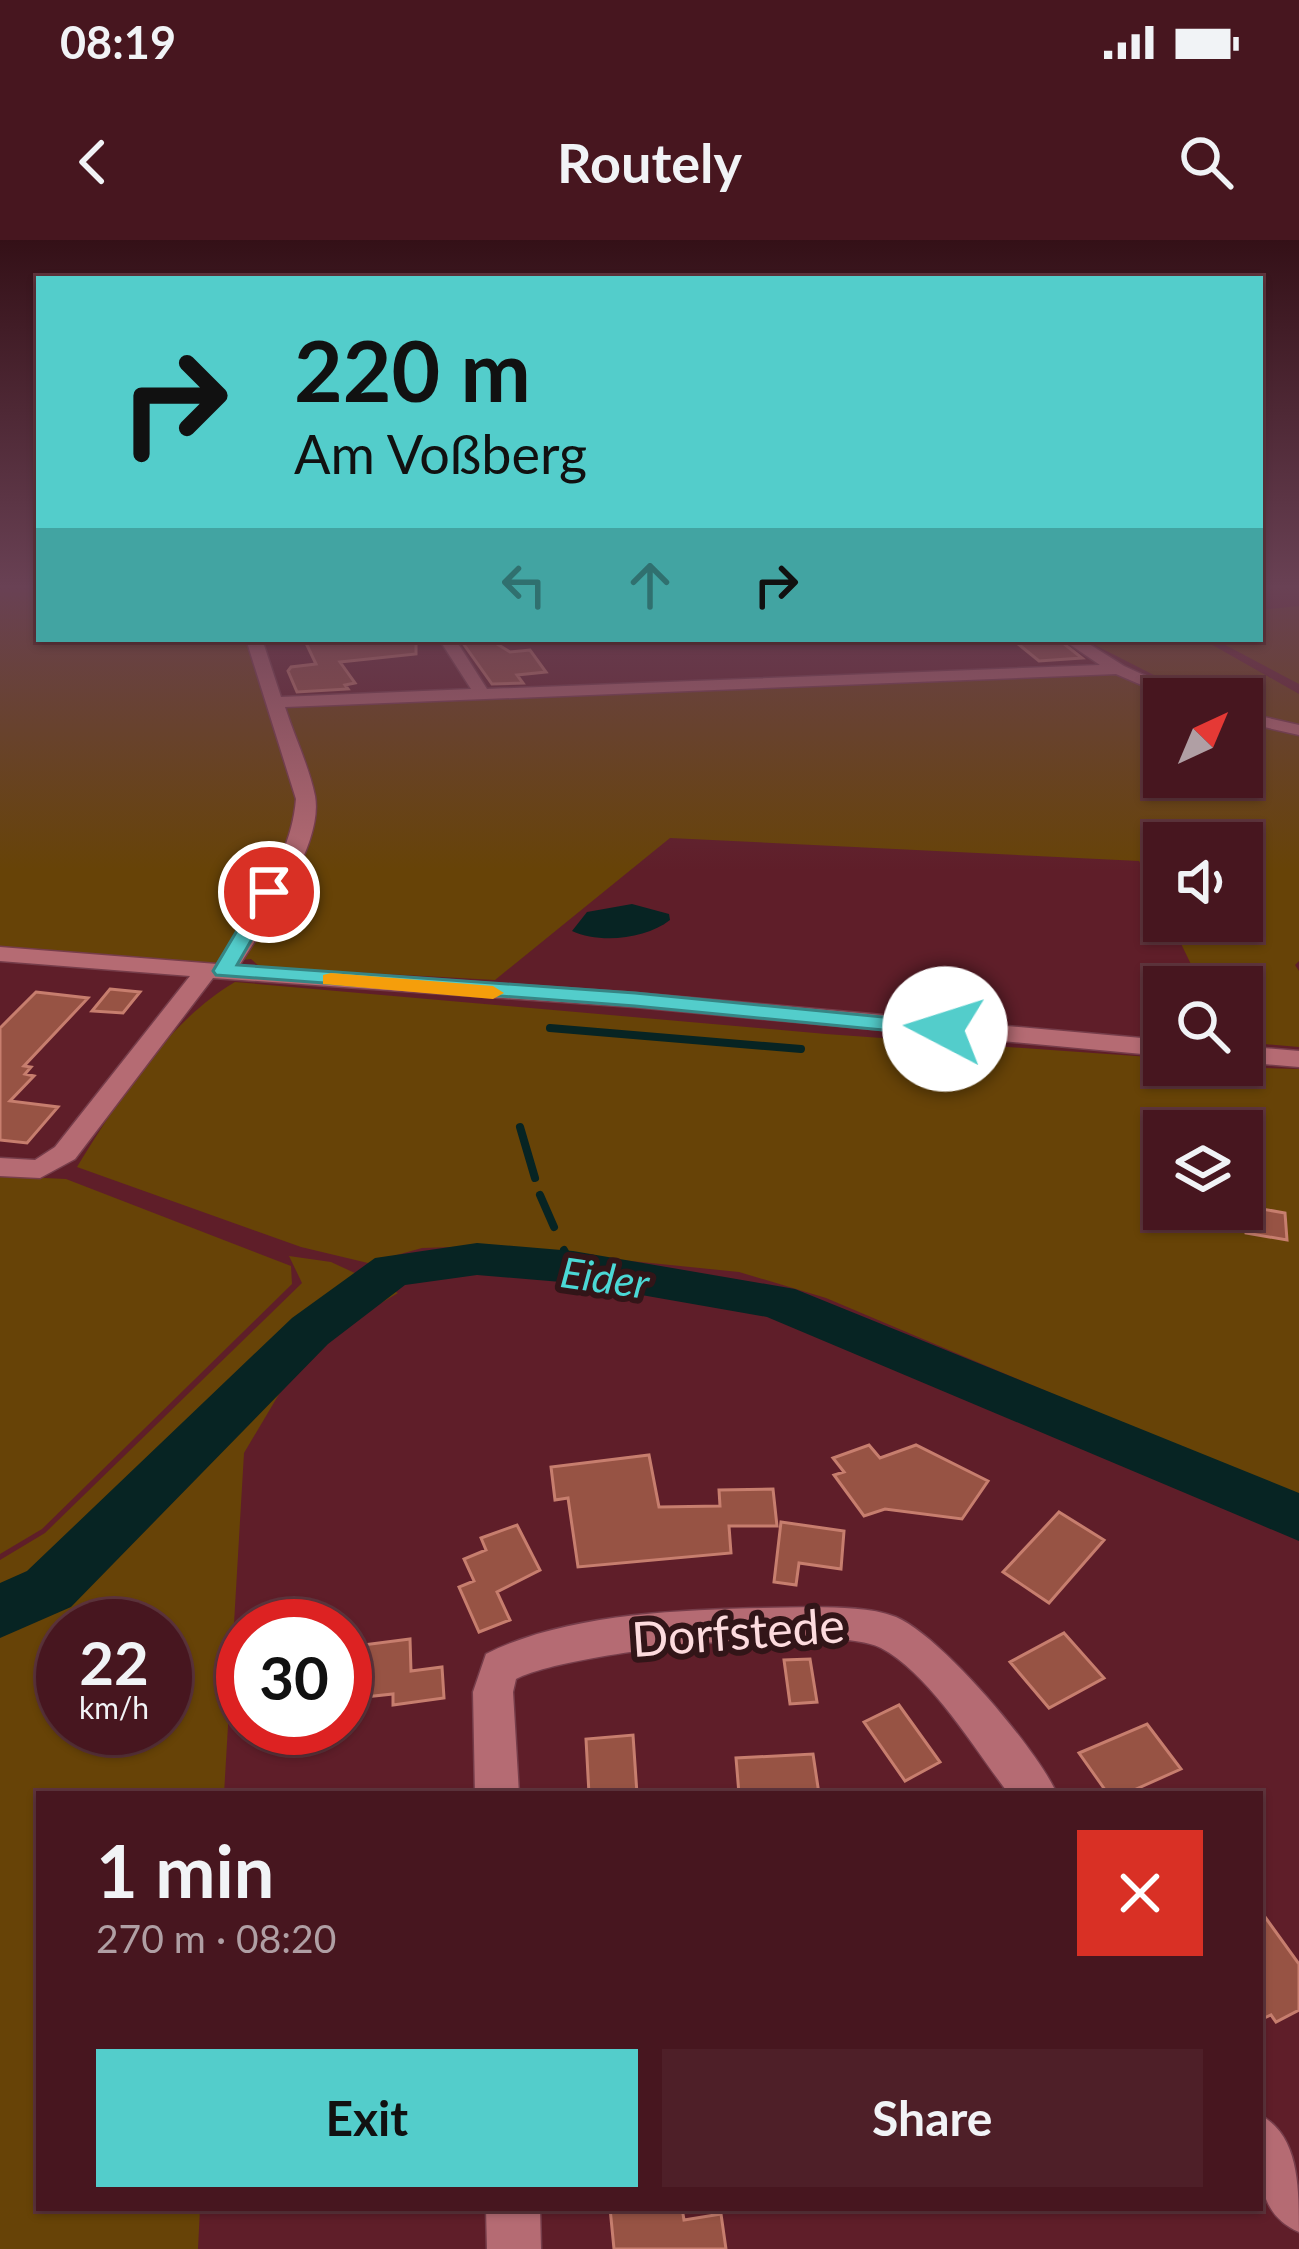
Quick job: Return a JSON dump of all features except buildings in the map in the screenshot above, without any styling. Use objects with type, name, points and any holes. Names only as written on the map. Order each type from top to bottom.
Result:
[{"type":"street","points":[[0,1167],[40,1169],[65,1153],[215,971],[289,858],[307,815],[269,684]]},
{"type":"street","points":[[476,684],[483,694]]},
{"type":"street","points":[[275,702],[743,684]]},
{"type":"street","points":[[1263,722],[1299,730]]},
{"type":"street","points":[[0,954],[635,1000],[1143,1046]]},
{"type":"street","points":[[1263,1056],[1299,1059]]},
{"type":"street","name":"Dorfstede","points":[[497,1791],[493,1681],[511,1657],[539,1648],[676,1631],[821,1620],[866,1622],[890,1632],[952,1691],[1033,1791]]},
{"type":"street","points":[[1263,2146],[1299,2205]]},
{"type":"street","points":[[513,2211],[514,2249]]},
{"type":"shaded area","points":[[0,684],[263,684],[270,704],[788,684],[1143,684],[1143,798],[1263,798],[1263,724],[1299,732],[1299,961],[1295,965],[1299,971],[1299,1047],[1263,1044],[1263,966],[1192,966],[1180,942],[1263,942],[1263,822],[1143,822],[1143,869],[1139,861],[670,838],[495,980],[260,967],[251,959],[206,964],[0,948]]},
{"type":"shaded area","points":[[1263,684],[1281,684],[1299,694],[1299,728],[1263,719]]},
{"type":"shaded area","points":[[235,982],[1143,1057],[1143,1086],[1263,1086],[1263,1068],[1299,1069],[1299,1498],[826,1298],[739,1272],[483,1246],[422,1248],[368,1263],[301,1247],[77,1167],[145,1065],[187,1019]]},
{"type":"shaded area","points":[[0,1176],[66,1179],[291,1266],[292,1284],[42,1529],[0,1554]]},
{"type":"shaded area","points":[[289,1256],[331,1262],[398,1293],[307,1347],[244,1453],[235,1599],[216,1599],[216,1755],[226,1755],[224,1791],[36,1791],[36,2211],[200,2211],[198,2249],[0,2249],[0,1560],[45,1533],[302,1283]]},
{"type":"water","points":[[632,904],[669,914],[670,920],[648,932],[623,937],[572,931],[587,912]]},
{"type":"waterway","points":[[550,1028],[801,1049]]},
{"type":"waterway","points":[[520,1127],[535,1178]]},
{"type":"waterway","points":[[540,1195],[554,1227]]},
{"type":"waterway","points":[[564,1250],[573,1267]]},
{"type":"waterway","name":"Eider","points":[[0,1612],[49,1589],[310,1331],[392,1270],[477,1259],[573,1267],[777,1301],[1299,1518]]},
{"type":"slow traffic","points":[[331,980],[493,993]]},
{"type":"route","points":[[269,892],[224,971],[635,1000],[945,1029]]}]
